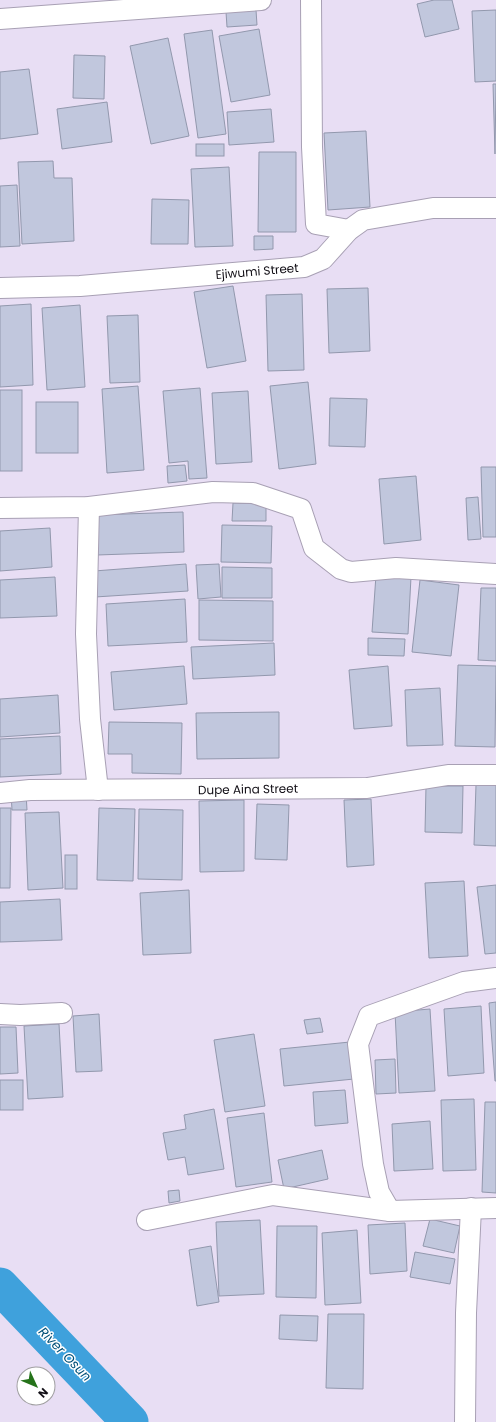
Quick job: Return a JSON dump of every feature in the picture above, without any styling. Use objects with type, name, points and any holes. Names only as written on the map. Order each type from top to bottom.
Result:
[{"type":"street","points":[[0,19],[261,0]]},
{"type":"street","points":[[311,0],[312,148],[316,224],[349,230]]},
{"type":"street","name":"Ejiwumi Street","points":[[0,288],[80,286],[304,267],[323,259],[349,230],[363,220],[433,208],[496,208]]},
{"type":"street","points":[[0,508],[89,507],[212,492],[253,493],[301,509],[314,548],[330,562],[346,571],[351,572],[396,568],[496,574]]},
{"type":"street","points":[[89,507],[86,634],[90,719],[98,790]]},
{"type":"street","name":"Dupe Aina Street","points":[[0,793],[30,790],[367,788],[448,775],[496,775]]},
{"type":"street","points":[[390,1211],[379,1192],[373,1164],[358,1044],[369,1016],[464,982],[496,978]]},
{"type":"street","points":[[0,1014],[20,1016],[62,1013]]},
{"type":"street","points":[[147,1220],[273,1195],[390,1211],[496,1208]]},
{"type":"street","points":[[465,1422],[466,1313],[471,1208]]},
{"type":"building","points":[[434,0],[452,0],[459,29],[425,37],[417,4]]},
{"type":"building","points":[[256,10],[257,25],[227,27],[226,12]]},
{"type":"building","points":[[496,10],[496,81],[475,82],[472,11]]},
{"type":"building","points":[[259,29],[270,95],[231,102],[219,36]]},
{"type":"building","points":[[212,30],[226,134],[198,138],[184,34]]},
{"type":"building","points":[[168,38],[189,136],[151,144],[130,46]]},
{"type":"building","points":[[74,55],[105,56],[104,99],[73,98]]},
{"type":"building","points":[[29,69],[38,134],[0,139],[0,72]]},
{"type":"building","points":[[493,84],[496,84],[495,154]]},
{"type":"building","points":[[107,102],[112,142],[62,149],[57,109]]},
{"type":"building","points":[[271,109],[274,142],[229,145],[227,112]]},
{"type":"building","points":[[366,131],[370,207],[328,210],[324,133]]},
{"type":"building","points":[[196,144],[224,144],[224,156],[196,156]]},
{"type":"building","points":[[259,152],[296,152],[296,232],[258,232]]},
{"type":"building","points":[[53,161],[54,178],[72,178],[74,241],[22,244],[18,162]]},
{"type":"building","points":[[229,167],[233,246],[195,247],[191,169]]},
{"type":"building","points":[[17,185],[20,246],[0,247],[0,186]]},
{"type":"building","points":[[152,199],[189,200],[188,244],[151,244]]},
{"type":"building","points":[[254,236],[273,236],[273,249],[254,250]]},
{"type":"building","points":[[233,286],[246,361],[207,368],[194,292]]},
{"type":"building","points":[[368,288],[370,351],[329,353],[327,289]]},
{"type":"building","points":[[302,294],[304,370],[268,371],[266,295]]},
{"type":"building","points":[[31,304],[33,385],[0,387],[0,306]]},
{"type":"building","points":[[80,305],[85,387],[47,390],[42,308]]},
{"type":"building","points":[[138,315],[140,382],[110,383],[107,316]]},
{"type":"building","points":[[308,382],[316,464],[279,469],[270,386]]},
{"type":"building","points":[[138,386],[144,470],[107,473],[102,389]]},
{"type":"building","points":[[200,388],[207,478],[189,479],[188,461],[169,463],[163,391]]},
{"type":"building","points":[[0,390],[22,390],[22,471],[0,471]]},
{"type":"building","points":[[248,391],[252,462],[216,464],[212,393]]},
{"type":"building","points":[[330,398],[367,399],[365,447],[329,446]]},
{"type":"building","points":[[36,402],[78,402],[78,453],[36,453]]},
{"type":"building","points":[[185,465],[187,481],[168,483],[167,466]]},
{"type":"building","points":[[481,467],[496,467],[496,537],[483,537]]},
{"type":"building","points":[[416,476],[421,540],[384,544],[379,479]]},
{"type":"building","points":[[478,497],[481,539],[468,540],[466,498]]},
{"type":"building","points":[[233,503],[266,504],[266,521],[232,521]]},
{"type":"building","points":[[183,512],[184,552],[97,555],[96,515]]},
{"type":"building","points":[[222,525],[272,526],[271,563],[221,562]]},
{"type":"building","points":[[50,528],[52,567],[0,571],[0,531]]},
{"type":"building","points":[[186,564],[188,591],[95,597],[94,571]]},
{"type":"building","points":[[219,564],[221,597],[198,599],[196,565]]},
{"type":"building","points":[[222,567],[272,568],[272,598],[222,598]]},
{"type":"building","points":[[376,575],[411,577],[408,634],[372,632]]},
{"type":"building","points":[[55,577],[57,616],[0,618],[0,580]]},
{"type":"building","points":[[420,580],[459,585],[451,656],[412,652]]},
{"type":"building","points":[[481,588],[496,588],[496,661],[478,660]]},
{"type":"building","points":[[185,599],[187,642],[108,646],[106,604]]},
{"type":"building","points":[[199,600],[273,601],[273,641],[199,640]]},
{"type":"building","points":[[368,638],[405,639],[404,656],[368,655]]},
{"type":"building","points":[[274,643],[275,675],[193,679],[191,647]]},
{"type":"building","points":[[458,665],[496,666],[495,747],[455,746]]},
{"type":"building","points":[[184,666],[187,704],[114,710],[111,672]]},
{"type":"building","points":[[388,666],[392,726],[354,729],[349,670]]},
{"type":"building","points":[[440,688],[443,745],[407,746],[405,690]]},
{"type":"building","points":[[58,695],[60,733],[0,737],[0,699]]},
{"type":"building","points":[[279,712],[279,758],[197,759],[196,713]]},
{"type":"building","points":[[109,722],[182,723],[181,774],[132,773],[132,754],[108,754]]},
{"type":"building","points":[[60,736],[61,774],[0,777],[0,739]]},
{"type":"building","points":[[476,785],[496,785],[496,846],[474,845]]},
{"type":"building","points":[[426,786],[463,786],[462,833],[425,832]]},
{"type":"building","points":[[11,793],[26,793],[27,810],[12,810]]},
{"type":"building","points":[[371,799],[374,865],[347,867],[344,800]]},
{"type":"building","points":[[244,800],[244,871],[200,872],[199,801]]},
{"type":"building","points":[[257,804],[289,805],[287,860],[255,859]]},
{"type":"building","points":[[0,808],[11,808],[10,888],[0,888]]},
{"type":"building","points":[[99,808],[135,809],[133,881],[97,880]]},
{"type":"building","points":[[139,809],[183,810],[182,880],[138,879]]},
{"type":"building","points":[[59,812],[63,888],[28,890],[25,813]]},
{"type":"building","points":[[65,855],[77,855],[77,889],[65,889]]},
{"type":"building","points":[[464,881],[468,956],[429,958],[425,883]]},
{"type":"building","points":[[496,885],[496,953],[485,954],[477,887]]},
{"type":"building","points":[[189,890],[191,953],[143,955],[140,893]]},
{"type":"building","points":[[60,899],[62,940],[0,942],[0,902]]},
{"type":"building","points":[[496,1002],[496,1081],[495,1081],[489,1003]]},
{"type":"building","points":[[481,1006],[484,1073],[448,1076],[444,1009]]},
{"type":"building","points":[[430,1009],[435,1091],[399,1093],[395,1012]]},
{"type":"building","points":[[99,1014],[102,1071],[76,1072],[73,1016]]},
{"type":"building","points":[[320,1018],[323,1032],[307,1034],[304,1020]]},
{"type":"building","points":[[59,1024],[63,1097],[28,1099],[24,1026]]},
{"type":"building","points":[[0,1027],[16,1027],[18,1073],[0,1074]]},
{"type":"building","points":[[254,1034],[265,1106],[225,1112],[214,1040]]},
{"type":"building","points":[[350,1042],[354,1079],[284,1086],[280,1049]]},
{"type":"building","points":[[395,1059],[396,1093],[376,1094],[375,1060]]},
{"type":"building","points":[[0,1080],[23,1080],[23,1110],[0,1110]]},
{"type":"building","points":[[345,1090],[348,1123],[315,1126],[313,1092]]},
{"type":"building","points":[[474,1099],[476,1170],[443,1171],[441,1100]]},
{"type":"building","points":[[485,1102],[496,1102],[496,1193],[482,1192]]},
{"type":"building","points":[[214,1109],[224,1169],[188,1175],[185,1157],[168,1160],[163,1133],[186,1129],[184,1115]]},
{"type":"building","points":[[264,1113],[272,1182],[236,1187],[227,1118]]},
{"type":"building","points":[[430,1121],[433,1169],[394,1171],[392,1124]]},
{"type":"building","points":[[322,1150],[328,1179],[284,1189],[278,1160]]},
{"type":"building","points":[[179,1190],[180,1201],[169,1203],[168,1191]]},
{"type":"building","points":[[430,1219],[460,1226],[454,1253],[423,1246]]},
{"type":"building","points":[[260,1220],[264,1294],[219,1296],[216,1222]]},
{"type":"building","points":[[405,1223],[407,1271],[370,1274],[368,1225]]},
{"type":"building","points":[[277,1226],[317,1226],[316,1298],[276,1297]]},
{"type":"building","points":[[357,1230],[361,1303],[325,1305],[322,1233]]},
{"type":"building","points":[[211,1246],[219,1302],[197,1306],[189,1250]]},
{"type":"building","points":[[415,1252],[455,1259],[450,1284],[410,1277]]},
{"type":"building","points":[[328,1314],[364,1314],[363,1389],[326,1388]]},
{"type":"building","points":[[280,1315],[318,1316],[317,1341],[279,1339]]},
{"type":"waterway","name":"River Osun","points":[[0,1286],[130,1422]]}]
